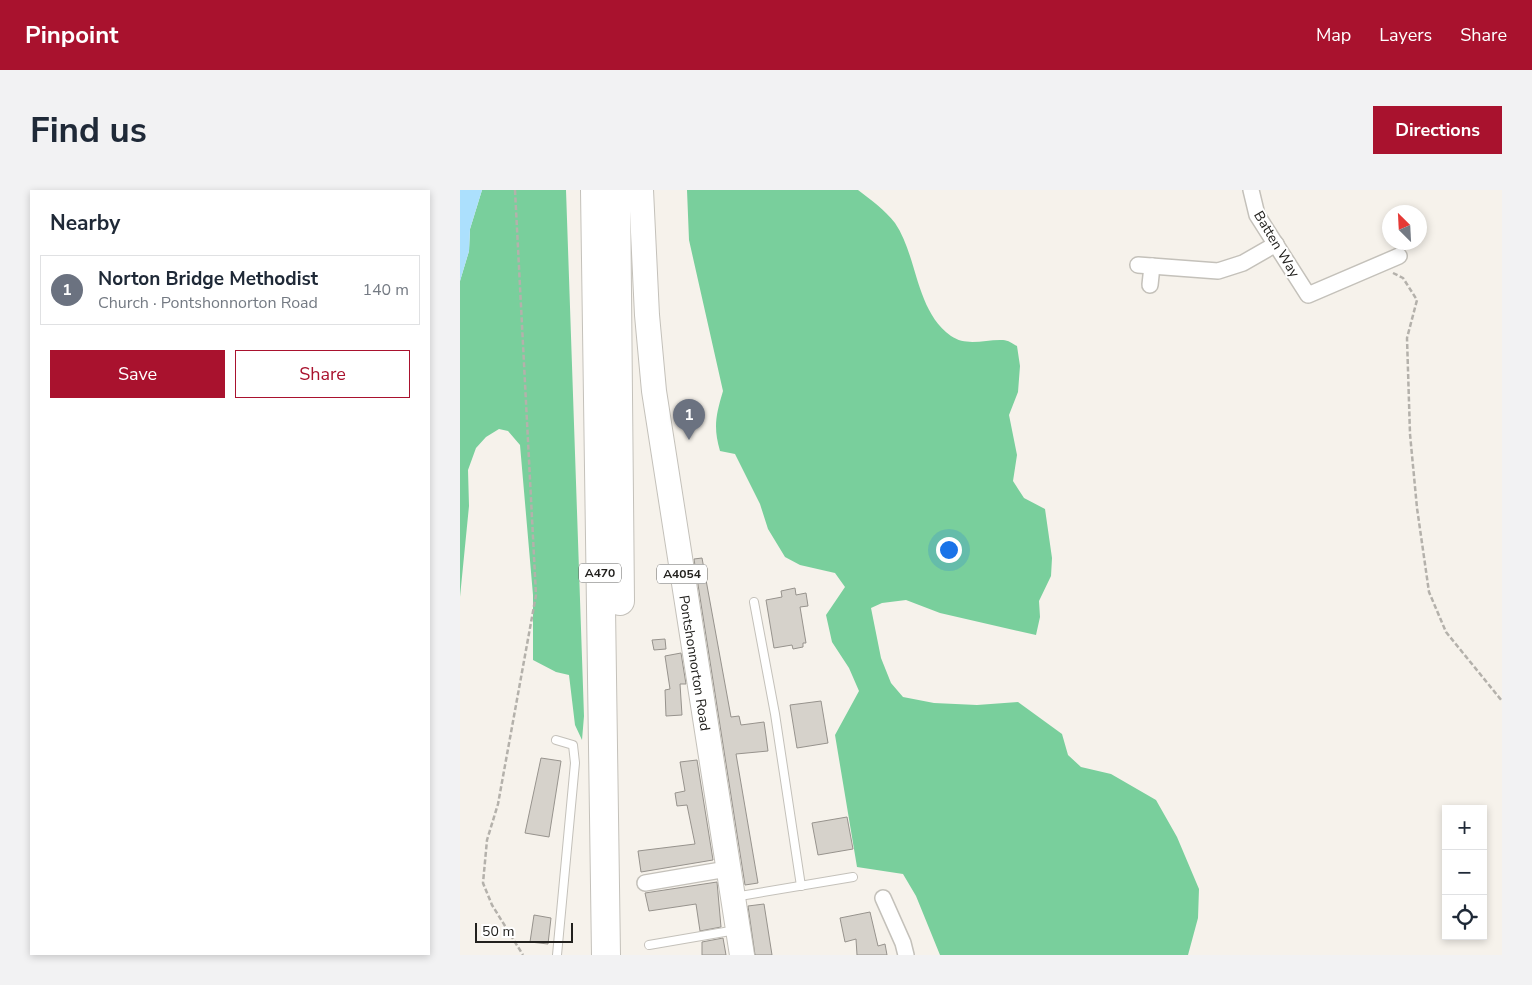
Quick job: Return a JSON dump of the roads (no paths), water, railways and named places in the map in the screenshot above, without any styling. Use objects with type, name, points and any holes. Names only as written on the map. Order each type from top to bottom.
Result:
[{"type":"highway","name":"A470","points":[[596,190],[606,955]]},
{"type":"highway","name":"A470","points":[[616,190],[623,955]]},
{"type":"main road","name":"Pontshonnorton Road","points":[[641,190],[647,315],[654,392],[727,869],[742,955]]},
{"type":"street","name":"Batten Way","points":[[1251,190],[1257,215],[1308,295],[1399,256]]},
{"type":"street","points":[[1150,286],[1145,265],[1218,271],[1243,263],[1276,244]]},
{"type":"street","points":[[645,883],[727,869]]},
{"type":"street","points":[[883,898],[903,943],[906,955]]},
{"type":"lane","points":[[754,602],[775,714],[802,886]]},
{"type":"lane","points":[[556,740],[573,745],[575,763],[557,955]]},
{"type":"lane","points":[[732,897],[853,877]]},
{"type":"lane","points":[[649,945],[738,930]]},
{"type":"water","points":[[460,190],[482,190],[470,229],[469,251],[460,281]]},
{"type":"place","name":"Norton Bridge Methodist","points":[[689,440]]}]
